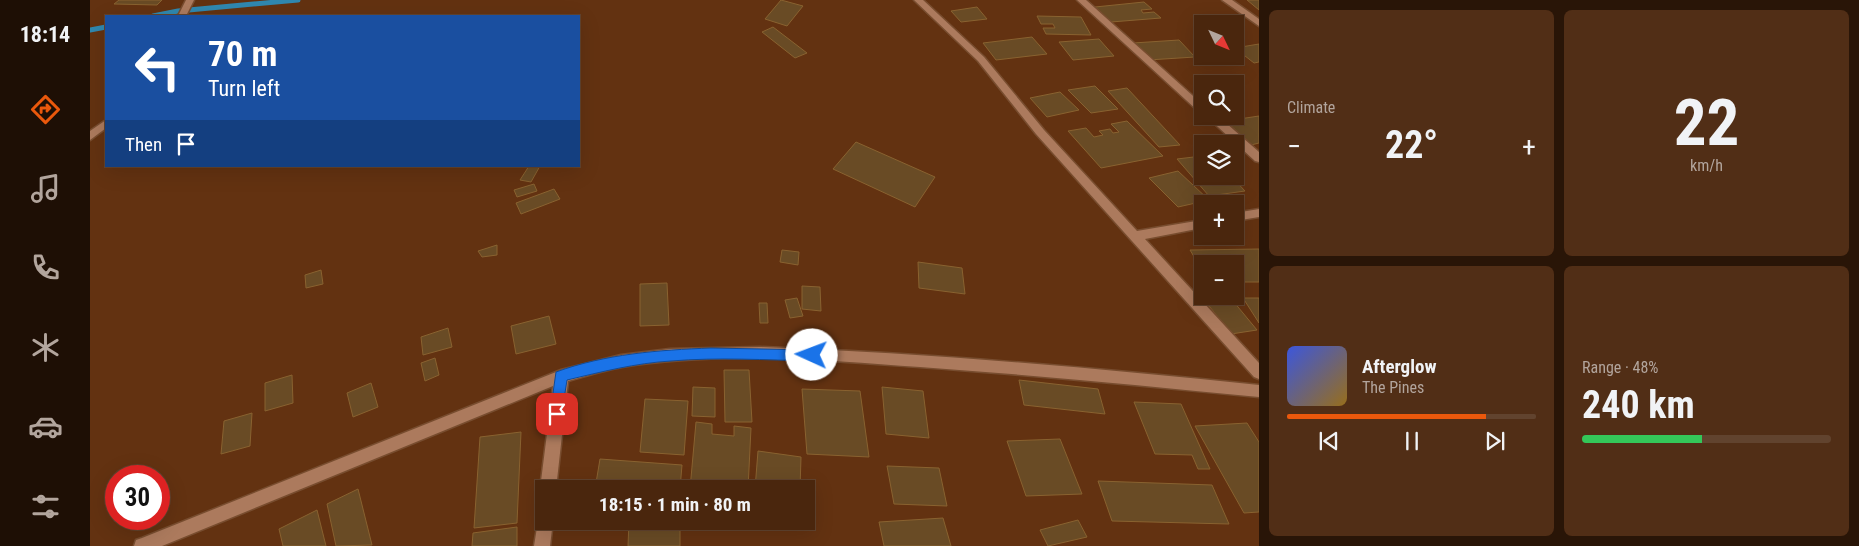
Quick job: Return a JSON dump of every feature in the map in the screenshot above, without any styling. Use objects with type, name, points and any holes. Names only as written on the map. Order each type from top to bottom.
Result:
[{"type":"street","points":[[182,15],[190,0]]},
{"type":"street","points":[[918,0],[981,59],[1040,132],[1259,373]]},
{"type":"street","points":[[1081,0],[1194,102]]},
{"type":"street","points":[[1226,0],[1259,23]]},
{"type":"street","points":[[90,136],[105,124]]},
{"type":"street","points":[[1221,125],[1259,158]]},
{"type":"street","points":[[1244,216],[1259,213]]},
{"type":"street","points":[[1136,236],[1194,225]]},
{"type":"street","points":[[142,546],[561,376],[620,361],[670,355],[760,353],[1037,369],[1259,391]]},
{"type":"street","points":[[549,480],[561,376]]},
{"type":"street","points":[[542,546],[544,530]]},
{"type":"building","points":[[119,0],[162,0],[157,5],[114,4]]},
{"type":"building","points":[[781,0],[803,6],[787,26],[765,19]]},
{"type":"building","points":[[1247,0],[1259,0],[1259,10]]},
{"type":"building","points":[[1144,2],[1152,9],[1141,10],[1143,13],[1154,12],[1161,18],[1111,22],[1095,7]]},
{"type":"building","points":[[977,7],[987,19],[961,22],[951,11]]},
{"type":"building","points":[[1037,16],[1081,17],[1091,35],[1046,34],[1043,28],[1055,28],[1053,24],[1041,24]]},
{"type":"building","points":[[773,27],[807,53],[795,58],[762,32]]},
{"type":"building","points":[[1032,37],[1047,54],[996,60],[983,43]]},
{"type":"building","points":[[1099,39],[1114,56],[1073,60],[1059,42]]},
{"type":"building","points":[[1179,40],[1194,57],[1148,60],[1133,43]]},
{"type":"building","points":[[1259,44],[1259,62],[1254,63],[1244,55],[1244,46]]},
{"type":"building","points":[[1095,86],[1118,109],[1091,113],[1068,90]]},
{"type":"building","points":[[1127,88],[1180,145],[1159,147],[1108,91]]},
{"type":"building","points":[[1060,92],[1079,110],[1047,117],[1030,98]]},
{"type":"building","points":[[1259,116],[1259,143],[1251,145],[1244,138],[1244,135],[1241,135],[1230,125],[1244,125],[1244,118]]},
{"type":"building","points":[[1127,121],[1163,156],[1101,168],[1068,131],[1086,128],[1094,137],[1103,135],[1099,131],[1110,129],[1113,133],[1119,132],[1111,124]]},
{"type":"building","points":[[856,142],[935,177],[915,207],[833,169]]},
{"type":"building","points":[[1194,157],[1194,179],[1177,159]]},
{"type":"building","points":[[528,167],[539,167],[531,182],[520,180]]},
{"type":"building","points":[[1178,171],[1204,195],[1194,195],[1194,203],[1178,207],[1149,178]]},
{"type":"building","points":[[534,184],[537,191],[517,197],[514,190]]},
{"type":"building","points":[[1199,185],[1239,185],[1245,191],[1216,195],[1208,195]]},
{"type":"building","points":[[554,189],[560,199],[521,214],[516,203]]},
{"type":"building","points":[[497,245],[497,255],[482,257],[478,251]]},
{"type":"building","points":[[1259,249],[1259,282],[1244,282],[1244,255],[1194,255],[1194,257],[1190,250]]},
{"type":"building","points":[[782,250],[799,252],[798,265],[780,262]]},
{"type":"building","points":[[918,262],[962,268],[965,294],[919,288]]},
{"type":"building","points":[[321,270],[323,284],[306,288],[305,275]]},
{"type":"building","points":[[667,283],[669,325],[640,326],[640,284]]},
{"type":"building","points":[[802,286],[820,287],[821,311],[802,309]]},
{"type":"building","points":[[797,298],[803,316],[790,318],[785,300]]},
{"type":"building","points":[[1244,298],[1259,298],[1259,323],[1244,300]]},
{"type":"building","points":[[759,303],[767,303],[768,323],[760,323]]},
{"type":"building","points":[[1208,305],[1236,305],[1257,330],[1231,334]]},
{"type":"building","points":[[549,316],[556,344],[516,354],[511,326]]},
{"type":"building","points":[[448,328],[452,347],[423,355],[421,337]]},
{"type":"building","points":[[435,358],[439,375],[425,381],[421,363]]},
{"type":"building","points":[[724,370],[749,370],[752,422],[725,422]]},
{"type":"building","points":[[292,375],[293,403],[265,411],[265,383]]},
{"type":"building","points":[[1019,380],[1098,389],[1105,414],[1024,405]]},
{"type":"building","points":[[371,383],[378,407],[353,417],[347,393]]},
{"type":"building","points":[[693,387],[715,388],[715,417],[692,416]]},
{"type":"building","points":[[882,387],[923,391],[929,438],[886,434]]},
{"type":"building","points":[[802,389],[860,391],[869,457],[807,454]]},
{"type":"building","points":[[645,399],[688,401],[684,455],[640,452]]},
{"type":"building","points":[[1134,402],[1181,404],[1210,469],[1198,469],[1192,455],[1155,454]]},
{"type":"building","points":[[252,413],[250,446],[221,454],[224,421]]},
{"type":"building","points":[[696,422],[712,424],[712,434],[734,436],[734,426],[751,428],[748,480],[691,480]]},
{"type":"building","points":[[1247,423],[1259,442],[1259,512],[1244,513],[1195,426]]},
{"type":"building","points":[[521,432],[517,523],[474,528],[480,437]]},
{"type":"building","points":[[1060,439],[1082,494],[1026,496],[1007,441]]},
{"type":"building","points":[[758,451],[801,457],[800,480],[756,480]]},
{"type":"building","points":[[600,459],[682,465],[681,480],[596,480]]},
{"type":"building","points":[[887,466],[939,468],[947,506],[894,504]]},
{"type":"building","points":[[1098,481],[1212,485],[1229,524],[1112,521]]},
{"type":"building","points":[[358,489],[372,545],[336,546],[327,504]]},
{"type":"building","points":[[317,510],[326,546],[283,546],[279,529]]},
{"type":"building","points":[[943,518],[951,546],[884,546],[879,522]]},
{"type":"building","points":[[1078,520],[1087,537],[1048,546],[1040,530]]},
{"type":"building","points":[[517,527],[517,546],[472,546],[473,533]]},
{"type":"building","points":[[629,530],[680,530],[680,546],[628,546]]},
{"type":"waterway","points":[[158,15],[178,11],[298,0]]},
{"type":"waterway","points":[[90,30],[105,27]]},
{"type":"route","points":[[557,414],[561,376],[620,361],[670,355],[711,353],[812,355]]}]
